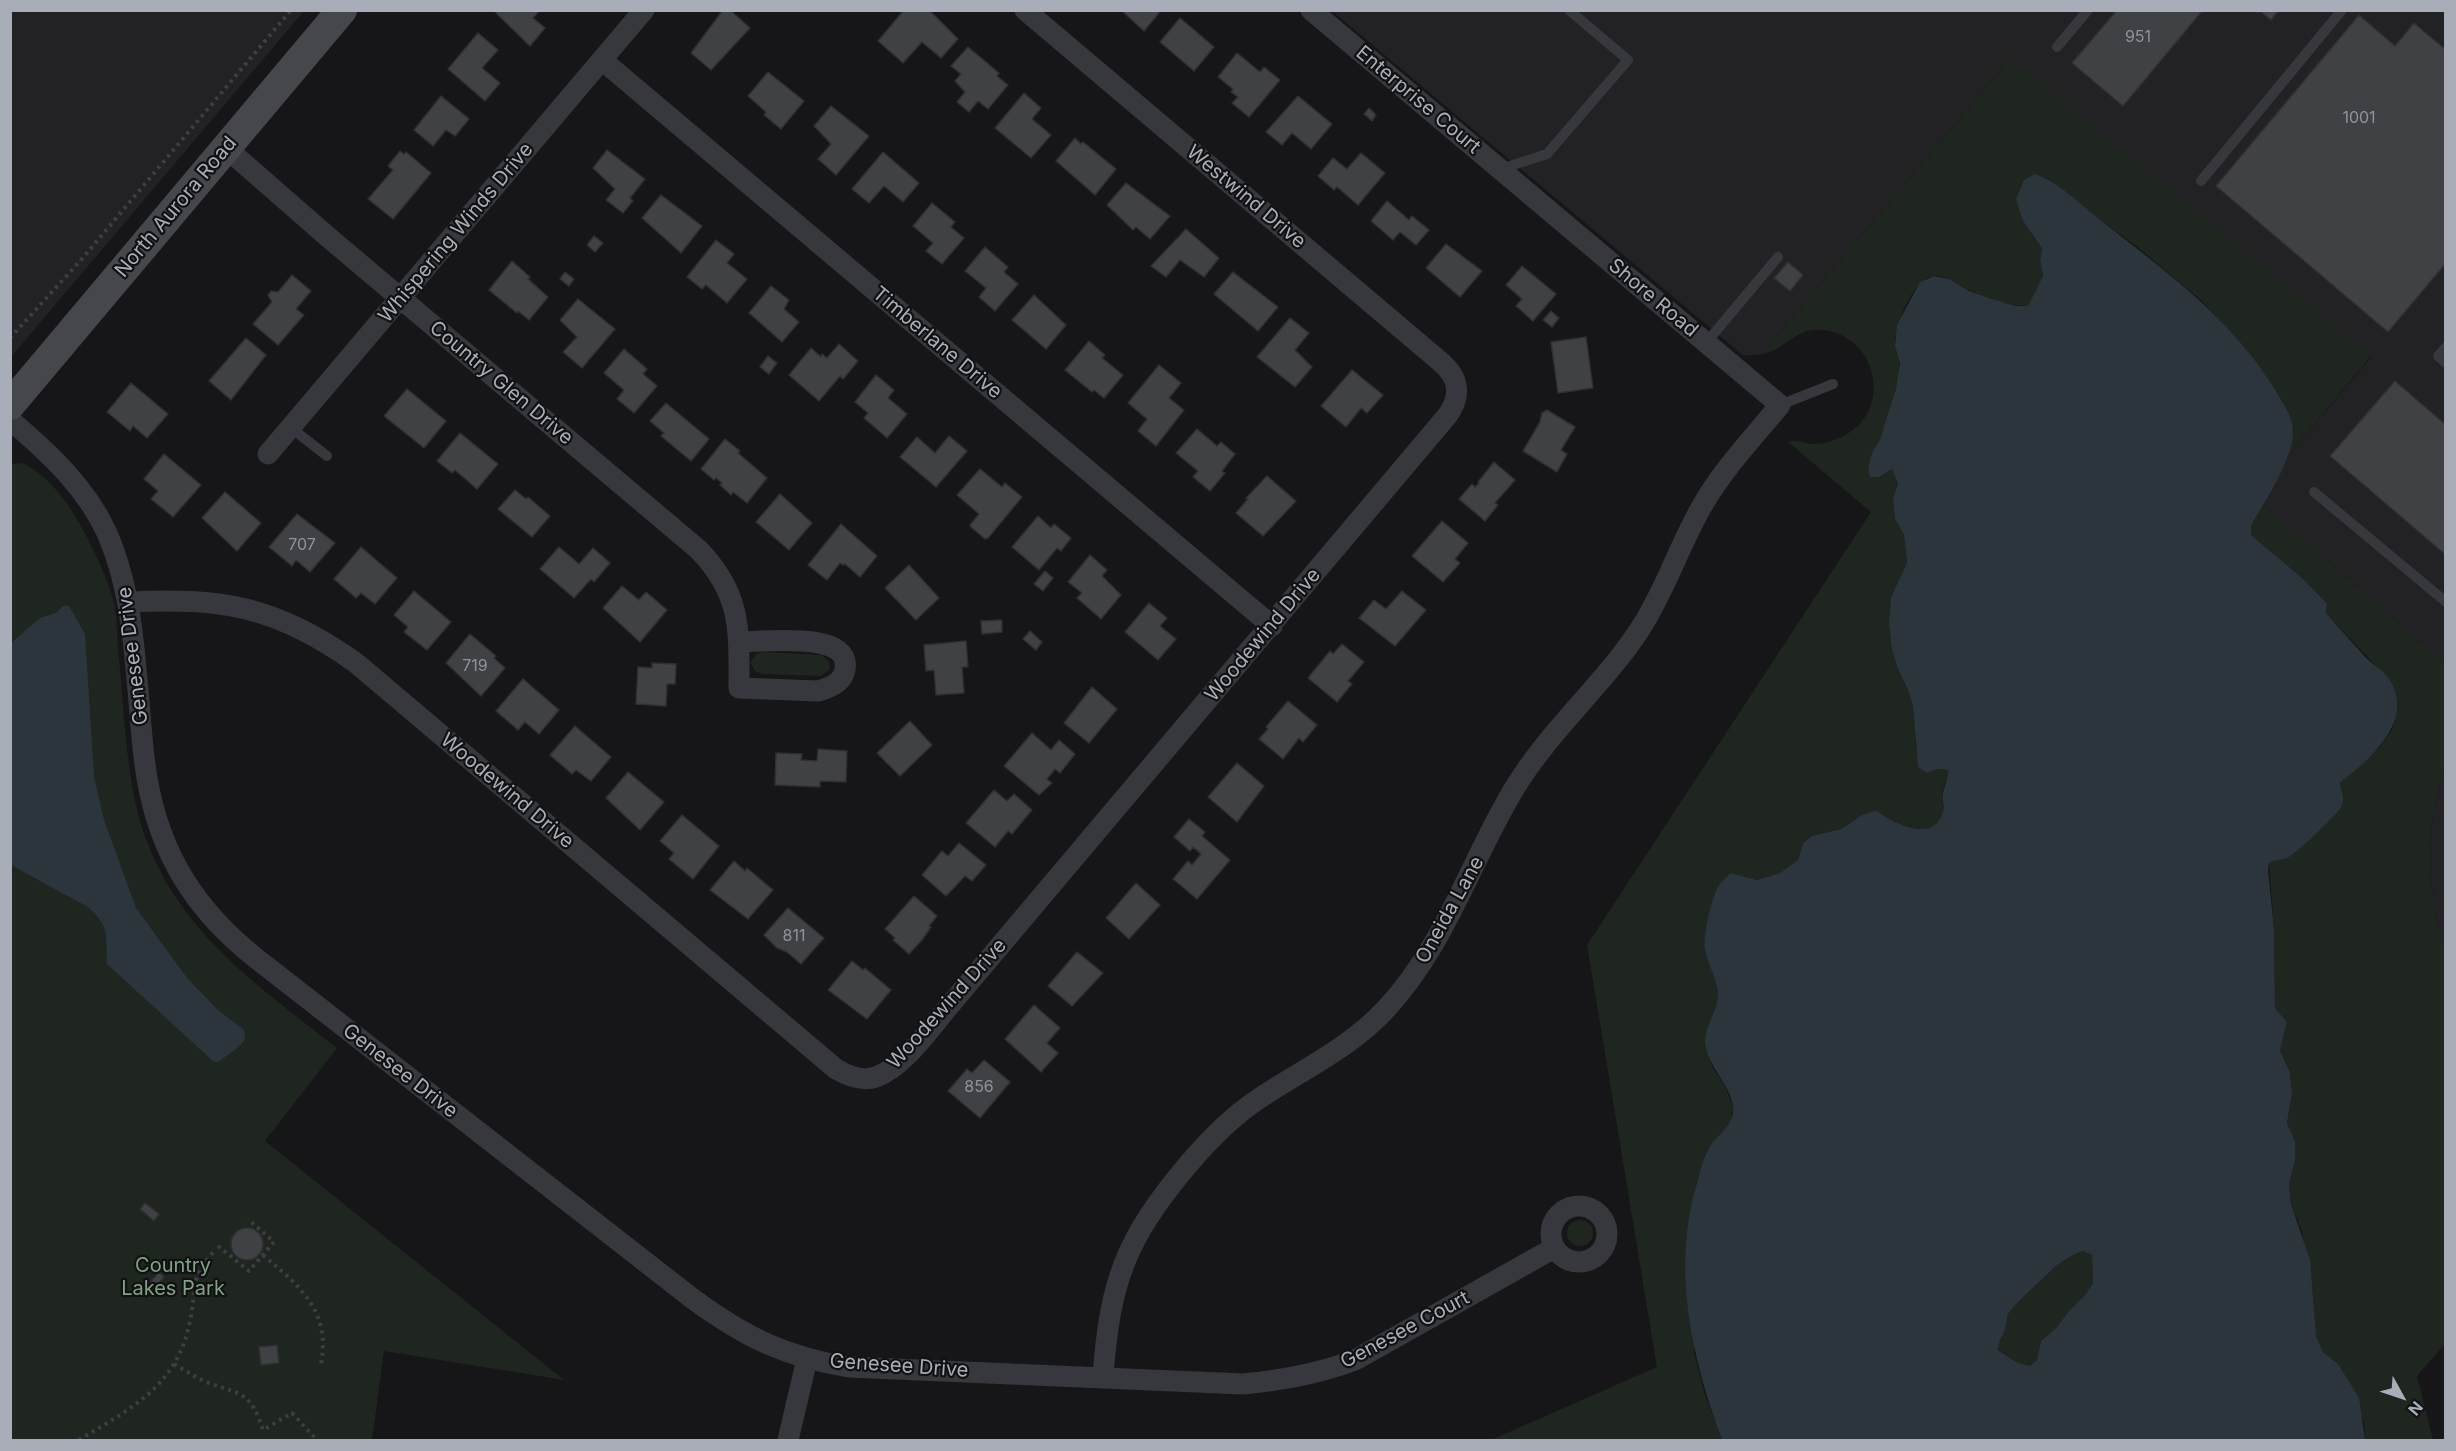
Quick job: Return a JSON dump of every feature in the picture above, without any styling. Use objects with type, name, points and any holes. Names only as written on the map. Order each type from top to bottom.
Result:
[{"type":"main road","name":"North Aurora Road","points":[[10,405],[342,10]]},
{"type":"street","name":"Whispering Winds Drive","points":[[268,454],[644,10]]},
{"type":"street","name":"Westwind Drive","points":[[1025,10],[1442,363],[1452,372],[1457,390]]},
{"type":"street","name":"Enterprise Court","points":[[1311,10],[1525,190]]},
{"type":"street","name":"Timberlane Drive","points":[[602,60],[1272,626]]},
{"type":"street","name":"Country Glen Drive","points":[[225,147],[699,550],[724,580],[736,613],[739,642],[739,688],[818,691],[830,688],[839,682],[845,673],[846,662],[842,653],[825,642],[739,642]]},
{"type":"street","name":"Shore Road","points":[[1525,190],[1780,405]]},
{"type":"street","name":"Woodewind Drive","points":[[128,602],[173,600],[223,603],[282,620],[324,640],[356,663],[820,1057],[850,1077],[874,1078],[889,1070],[903,1058],[1272,626],[1455,406],[1457,390]]},
{"type":"street","name":"Oneida Lane","points":[[1103,1376],[1110,1309],[1115,1287],[1129,1249],[1152,1209],[1196,1154],[1232,1119],[1256,1100],[1339,1051],[1374,1021],[1400,993],[1437,939],[1514,789],[1547,742],[1630,643],[1654,604],[1711,490],[1780,405]]},
{"type":"street","name":"Genesee Drive","points":[[10,420],[65,470],[95,511],[117,560],[128,602],[146,775],[151,801],[173,860],[195,898],[224,932],[693,1299],[723,1321],[760,1342],[807,1359],[849,1366],[1103,1376]]},
{"type":"street","name":"Genesee Court","points":[[1103,1376],[1243,1384],[1285,1380],[1323,1372],[1355,1360],[1554,1248]]},
{"type":"street","points":[[788,1440],[807,1359]]},
{"type":"lane","points":[[1500,169],[1547,154],[1628,60],[1569,10]]},
{"type":"lane","points":[[2057,47],[2088,10]]},
{"type":"lane","points":[[2201,181],[2342,10]]},
{"type":"lane","points":[[1706,343],[1778,257]]},
{"type":"lane","points":[[2445,347],[2438,356],[2445,363]]},
{"type":"lane","points":[[1780,405],[1833,384]]},
{"type":"lane","points":[[290,427],[327,456]]},
{"type":"lane","points":[[2314,492],[2445,602]]},
{"type":"path","points":[[10,338],[81,260],[291,10]]},
{"type":"path","points":[[218,1246],[249,1271],[274,1242],[248,1219]]},
{"type":"path","points":[[79,1440],[144,1400],[161,1384],[182,1350],[191,1319],[195,1277],[215,1250]]},
{"type":"path","points":[[263,1255],[296,1283],[309,1298],[321,1323],[323,1339],[321,1364]]},
{"type":"path","points":[[174,1364],[199,1379],[235,1390],[257,1412],[263,1430],[292,1413],[317,1440]]},
{"type":"shaded area","points":[[10,11],[304,11],[11,357]]},
{"type":"shaded area","points":[[1332,11],[2445,11],[2445,664],[2263,504],[2288,456],[2371,357],[2010,59],[1762,354],[1744,356]]},
{"type":"shaded area","points":[[2035,174],[2068,193],[2196,297],[2239,341],[2259,366],[2287,411],[2293,430],[2289,454],[2271,492],[2251,526],[2251,535],[2302,578],[2327,603],[2326,613],[2366,658],[2388,677],[2396,696],[2397,711],[2393,725],[2385,739],[2364,763],[2340,783],[2343,800],[2339,811],[2292,855],[2269,863],[2268,870],[2274,930],[2275,1008],[2287,1022],[2280,1051],[2290,1072],[2292,1094],[2287,1123],[2295,1141],[2295,1160],[2289,1184],[2291,1204],[2310,1260],[2316,1336],[2323,1352],[2338,1364],[2359,1398],[2365,1440],[1722,1440],[1702,1378],[1688,1313],[1686,1248],[1689,1215],[1705,1156],[1733,1114],[1728,1091],[1710,1059],[1705,1041],[1718,995],[1705,949],[1710,909],[1718,887],[1730,873],[1757,880],[1780,873],[1798,860],[1803,843],[1812,836],[1841,829],[1862,815],[1876,810],[1902,825],[1923,829],[1931,827],[1938,821],[1943,811],[1943,795],[1948,770],[1938,769],[1927,773],[1918,767],[1913,706],[1892,649],[1889,623],[1891,597],[1907,563],[1904,535],[1895,519],[1893,499],[1898,484],[1892,469],[1879,477],[1870,477],[1868,469],[1896,389],[1900,363],[1895,346],[1897,325],[1920,282],[1934,276],[1949,279],[1969,291],[1992,299],[2016,306],[2028,306],[2043,276],[2040,260],[2042,248],[2023,221],[2016,199],[2024,180]],"holes":[[[2083,1251],[2092,1255],[2093,1283],[2056,1328],[2041,1341],[2037,1360],[2030,1366],[2018,1363],[1998,1350],[2008,1314],[2018,1302],[2056,1266],[2071,1256]]]},
{"type":"shaded area","points":[[63,606],[69,606],[85,634],[94,777],[104,820],[136,908],[187,978],[219,1011],[243,1029],[245,1034],[244,1041],[218,1062],[213,1061],[107,964],[104,927],[88,907],[11,865],[11,643],[40,618],[56,613]]},
{"type":"shaded area","points":[[2445,769],[2445,953],[2437,925],[2431,881],[2430,839],[2435,801]]},
{"type":"green space","points":[[2011,58],[2371,356],[2288,456],[2294,429],[2266,376],[2239,342],[2202,301],[2135,245],[2098,218],[2023,221],[2042,248],[2040,260],[2043,276],[2028,306],[1992,299],[1938,276],[1926,279],[1919,285],[1912,294],[1898,326],[1895,344],[1900,365],[1898,379],[1887,422],[1872,453],[1892,469],[1898,484],[1893,499],[1895,519],[1904,535],[1907,563],[1891,597],[1898,669],[1913,706],[1916,727],[1915,745],[1927,773],[1938,769],[1948,770],[1942,794],[1943,811],[1939,821],[1932,827],[1923,829],[1902,825],[1876,810],[1862,815],[1841,829],[1812,836],[1803,843],[1798,860],[1780,873],[1757,880],[1730,874],[1705,949],[1716,979],[1718,1001],[1705,1039],[1712,1067],[1725,1086],[1733,1107],[1731,1124],[1707,1151],[1696,1186],[1694,1352],[1705,1395],[1722,1440],[1491,1440],[1657,1367],[1587,945],[1871,512],[1788,442],[1815,444],[1826,442],[1842,437],[1859,425],[1869,411],[1873,396],[1873,380],[1869,364],[1861,350],[1849,339],[1821,330],[1802,333],[1762,354]]},
{"type":"green space","name":"Country Lakes Park","points":[[22,463],[48,481],[69,506],[108,582],[116,614],[127,751],[135,802],[150,849],[166,881],[206,936],[230,960],[255,983],[337,1048],[265,1141],[564,1380],[384,1351],[372,1440],[11,1440],[10,464]]},
{"type":"green space","points":[[2263,504],[2445,664],[2445,769],[2435,801],[2430,839],[2431,881],[2437,925],[2446,953],[2446,1343],[2417,1376],[2433,1440],[2365,1440],[2364,1422],[2338,1364],[2323,1352],[2316,1336],[2302,1231],[2291,1204],[2289,1184],[2295,1160],[2295,1142],[2287,1123],[2292,1094],[2290,1072],[2280,1051],[2287,1022],[2275,1008],[2274,930],[2269,863],[2291,855],[2339,811],[2343,800],[2340,783],[2379,748],[2392,730],[2396,714],[2378,668],[2326,613],[2327,602],[2251,535],[2251,526]]},
{"type":"green space","points":[[762,652],[821,655],[829,661],[830,669],[821,676],[762,674],[756,672],[750,663],[756,654]]},
{"type":"green space","points":[[1580,1220],[1589,1224],[1593,1233],[1589,1242],[1580,1246],[1571,1242],[1567,1233],[1571,1224]]},
{"type":"green space","points":[[2084,1251],[2092,1255],[2093,1283],[2056,1328],[2041,1341],[2037,1360],[2030,1366],[2018,1363],[1998,1349],[2008,1314],[2018,1302],[2056,1266]]},
{"type":"building","points":[[497,10],[540,10],[533,18],[545,28],[530,46],[496,13]]},
{"type":"building","points":[[723,10],[730,10],[750,28],[711,70],[691,53]]},
{"type":"building","points":[[904,10],[929,10],[958,39],[941,58],[922,42],[903,63],[878,41]]},
{"type":"building","points":[[1121,10],[1156,10],[1159,13],[1144,31]]},
{"type":"building","points":[[2117,10],[2203,10],[2123,106],[2072,63]]},
{"type":"building","points":[[2256,10],[2279,10],[2271,20]]},
{"type":"building","points":[[2359,15],[2395,46],[2414,23],[2446,50],[2446,263],[2388,332],[2216,186]]},
{"type":"building","points":[[1180,18],[1214,47],[1194,71],[1160,42]]},
{"type":"building","points":[[478,33],[498,50],[482,68],[500,83],[485,101],[448,69]]},
{"type":"building","points":[[968,47],[999,73],[997,76],[1008,85],[988,109],[978,101],[969,112],[957,102],[965,92],[955,81],[961,74],[951,66]]},
{"type":"building","points":[[1237,53],[1260,72],[1264,67],[1280,80],[1249,117],[1232,103],[1238,97],[1231,92],[1233,89],[1218,77]]},
{"type":"building","points":[[768,72],[804,101],[781,129],[764,115],[766,112],[748,96]]},
{"type":"building","points":[[1024,93],[1041,108],[1032,119],[1051,135],[1031,158],[995,128]]},
{"type":"building","points":[[441,96],[469,119],[455,136],[446,130],[433,146],[414,130]]},
{"type":"building","points":[[1298,96],[1332,124],[1311,149],[1292,133],[1282,145],[1266,132]]},
{"type":"building","points":[[831,106],[869,136],[836,175],[818,159],[831,144],[814,126]]},
{"type":"building","points":[[1369,108],[1376,115],[1372,121],[1364,114]]},
{"type":"building","points":[[1075,138],[1116,169],[1095,195],[1056,161]]},
{"type":"building","points":[[607,150],[645,179],[630,198],[633,201],[623,213],[606,200],[615,189],[593,168]]},
{"type":"building","points":[[400,151],[404,154],[406,152],[431,173],[393,219],[368,199],[393,170],[388,166]]},
{"type":"building","points":[[883,152],[919,183],[903,202],[884,186],[869,203],[852,189]]},
{"type":"building","points":[[1361,153],[1385,173],[1358,205],[1337,187],[1334,190],[1318,176],[1333,158],[1347,169]]},
{"type":"building","points":[[1126,183],[1170,216],[1150,239],[1136,227],[1133,230],[1107,205]]},
{"type":"building","points":[[661,195],[702,226],[681,253],[642,218]]},
{"type":"building","points":[[1387,201],[1409,220],[1412,216],[1429,230],[1416,245],[1400,232],[1393,240],[1371,221]]},
{"type":"building","points":[[932,203],[955,222],[951,227],[964,238],[942,264],[926,251],[933,243],[913,226]]},
{"type":"building","points":[[1186,229],[1219,258],[1204,277],[1180,260],[1166,277],[1151,266]]},
{"type":"building","points":[[594,236],[603,243],[595,252],[587,245]]},
{"type":"building","points":[[716,240],[734,254],[727,263],[747,279],[727,303],[706,285],[702,289],[687,277]]},
{"type":"building","points":[[1446,244],[1482,271],[1460,297],[1426,268]]},
{"type":"building","points":[[985,247],[1008,267],[1004,272],[1018,284],[995,311],[979,297],[986,288],[965,271]]},
{"type":"building","points":[[512,261],[548,297],[529,320],[489,290]]},
{"type":"building","points":[[1788,262],[1803,275],[1790,291],[1774,278]]},
{"type":"building","points":[[1522,266],[1556,294],[1533,321],[1516,306],[1522,299],[1506,285]]},
{"type":"building","points":[[565,272],[574,279],[569,286],[560,279]]},
{"type":"building","points":[[1233,272],[1278,307],[1258,331],[1214,294]]},
{"type":"building","points":[[292,275],[311,291],[296,309],[304,315],[278,345],[253,324],[272,302],[268,295],[271,291],[278,292]]},
{"type":"building","points":[[771,286],[789,300],[784,309],[799,322],[782,342],[749,313]]},
{"type":"building","points":[[1034,295],[1066,325],[1046,349],[1012,320]]},
{"type":"building","points":[[578,299],[615,329],[582,368],[563,352],[577,337],[560,320]]},
{"type":"building","points":[[1551,311],[1559,318],[1552,327],[1543,320]]},
{"type":"building","points":[[1290,318],[1309,333],[1295,350],[1312,367],[1295,387],[1257,357]]},
{"type":"building","points":[[1586,337],[1593,388],[1558,393],[1551,342]]},
{"type":"building","points":[[246,338],[266,355],[231,400],[209,381]]},
{"type":"building","points":[[1089,341],[1105,355],[1102,358],[1123,375],[1104,398],[1094,390],[1092,392],[1065,370]]},
{"type":"building","points":[[839,344],[858,361],[843,379],[840,376],[819,401],[789,375],[811,348],[821,357],[822,354],[827,358]]},
{"type":"building","points":[[624,349],[647,369],[643,374],[657,386],[634,413],[617,399],[624,390],[604,373]]},
{"type":"building","points":[[768,356],[777,363],[769,374],[760,367]]},
{"type":"building","points":[[1159,365],[1181,383],[1169,398],[1184,410],[1156,446],[1138,431],[1147,419],[1128,403]]},
{"type":"building","points":[[1352,370],[1383,395],[1367,413],[1361,408],[1346,427],[1321,406]]},
{"type":"building","points":[[876,375],[894,390],[888,398],[907,414],[887,438],[864,418],[868,413],[855,402]]},
{"type":"building","points":[[2395,381],[2446,425],[2446,555],[2330,456]]},
{"type":"building","points":[[131,383],[168,414],[147,438],[133,426],[130,431],[107,412]]},
{"type":"building","points":[[407,389],[446,421],[424,448],[384,416]]},
{"type":"building","points":[[666,403],[709,439],[691,461],[661,436],[664,433],[650,421]]},
{"type":"building","points":[[1547,410],[1575,427],[1561,450],[1567,454],[1557,472],[1523,451],[1540,422],[1542,413]]},
{"type":"building","points":[[1197,429],[1217,446],[1221,442],[1235,454],[1222,471],[1225,473],[1210,491],[1193,477],[1198,471],[1176,453]]},
{"type":"building","points":[[460,433],[498,464],[477,489],[455,470],[452,473],[437,461]]},
{"type":"building","points":[[949,436],[967,451],[936,487],[900,457],[917,437],[935,453]]},
{"type":"building","points":[[725,439],[767,478],[747,503],[733,492],[731,495],[720,485],[722,483],[716,478],[714,480],[701,469]]},
{"type":"building","points":[[164,454],[201,485],[173,517],[151,499],[158,491],[144,479]]},
{"type":"building","points":[[1494,462],[1515,480],[1495,503],[1498,505],[1485,521],[1459,499],[1472,484],[1475,487],[1479,483]]},
{"type":"building","points":[[980,469],[1002,487],[1005,483],[1022,497],[985,539],[970,525],[979,514],[957,495]]},
{"type":"building","points":[[1267,476],[1296,501],[1263,536],[1236,513],[1248,499],[1246,498]]},
{"type":"building","points":[[515,490],[526,499],[528,497],[550,516],[532,537],[498,509]]},
{"type":"building","points":[[225,492],[261,523],[237,551],[202,518]]},
{"type":"building","points":[[780,494],[812,523],[789,550],[756,522]]},
{"type":"building","points":[[297,514],[335,543],[310,572],[296,560],[292,566],[269,547]]},
{"type":"building","points":[[1038,516],[1051,528],[1054,524],[1071,538],[1061,551],[1057,548],[1039,570],[1012,547]]},
{"type":"building","points":[[1442,521],[1468,543],[1455,559],[1460,563],[1443,582],[1412,556]]},
{"type":"building","points":[[841,524],[877,556],[860,577],[845,564],[840,563],[827,580],[808,565]]},
{"type":"building","points":[[361,547],[397,578],[375,604],[361,593],[356,598],[334,579]]},
{"type":"building","points":[[559,547],[579,564],[593,548],[610,563],[594,582],[591,579],[574,598],[540,569]]},
{"type":"building","points":[[1090,555],[1107,570],[1102,576],[1121,595],[1101,619],[1077,598],[1082,593],[1068,582]]},
{"type":"building","points":[[909,565],[939,598],[916,620],[885,588]]},
{"type":"building","points":[[1045,571],[1053,578],[1043,591],[1034,584]]},
{"type":"building","points":[[622,586],[639,600],[646,592],[667,610],[640,642],[603,608]]},
{"type":"building","points":[[414,591],[451,622],[427,650],[404,632],[408,627],[394,615]]},
{"type":"building","points":[[1402,591],[1426,610],[1395,646],[1359,618],[1374,600],[1386,609]]},
{"type":"building","points":[[1149,603],[1167,618],[1160,626],[1176,639],[1158,660],[1125,632]]},
{"type":"building","points":[[1002,620],[1002,632],[982,634],[981,621]]},
{"type":"building","points":[[1030,631],[1042,642],[1036,650],[1023,639]]},
{"type":"building","points":[[470,634],[496,656],[494,658],[505,668],[481,696],[446,663]]},
{"type":"building","points":[[966,641],[968,667],[962,667],[964,693],[936,695],[934,670],[926,671],[924,645]]},
{"type":"building","points":[[1342,644],[1364,662],[1348,681],[1352,684],[1337,702],[1308,678],[1330,651],[1333,654]]},
{"type":"building","points":[[652,663],[676,664],[675,684],[667,684],[666,706],[636,704],[638,667],[652,668]]},
{"type":"building","points":[[523,679],[559,710],[539,734],[525,722],[518,730],[496,711]]},
{"type":"building","points":[[1092,687],[1117,709],[1089,743],[1064,723]]},
{"type":"building","points":[[1288,701],[1317,725],[1303,742],[1299,738],[1283,759],[1259,739]]},
{"type":"building","points":[[910,721],[932,745],[900,776],[877,753]]},
{"type":"building","points":[[575,726],[611,757],[591,781],[576,770],[572,774],[550,755]]},
{"type":"building","points":[[1032,733],[1051,750],[1059,740],[1075,754],[1060,773],[1055,769],[1047,779],[1052,783],[1039,795],[1004,766]]},
{"type":"building","points":[[818,749],[847,751],[846,782],[820,781],[820,787],[775,785],[776,753],[802,754],[801,760],[817,761]]},
{"type":"building","points":[[1237,763],[1264,786],[1237,822],[1208,797]]},
{"type":"building","points":[[628,772],[664,802],[640,830],[606,798]]},
{"type":"building","points":[[994,790],[1007,801],[1014,794],[1032,810],[1012,834],[1008,831],[995,847],[966,823]]},
{"type":"building","points":[[682,815],[719,846],[693,879],[669,859],[674,853],[660,841]]},
{"type":"building","points":[[1189,819],[1205,832],[1202,836],[1230,860],[1197,899],[1173,879],[1188,861],[1192,865],[1201,854],[1193,847],[1190,851],[1174,837]]},
{"type":"building","points":[[959,843],[986,865],[972,881],[965,876],[946,896],[922,875],[942,851],[948,856]]},
{"type":"building","points":[[734,861],[745,871],[747,868],[773,890],[748,919],[710,890]]},
{"type":"building","points":[[1136,883],[1160,905],[1129,939],[1106,918]]},
{"type":"building","points":[[914,896],[937,916],[922,940],[909,954],[893,940],[895,938],[885,929]]},
{"type":"building","points":[[788,908],[824,938],[801,964],[787,952],[777,948],[764,935]]},
{"type":"building","points":[[1077,952],[1103,973],[1072,1006],[1048,986]]},
{"type":"building","points":[[852,961],[863,970],[865,968],[891,990],[867,1019],[828,990]]},
{"type":"building","points":[[1034,1005],[1060,1028],[1047,1043],[1058,1053],[1041,1072],[1005,1039]]},
{"type":"building","points":[[984,1060],[1010,1082],[980,1118],[948,1091],[967,1069],[972,1073]]},
{"type":"building","points":[[145,1203],[159,1214],[154,1221],[140,1209]]},
{"type":"building","points":[[247,1228],[258,1233],[263,1244],[258,1255],[247,1260],[236,1255],[231,1244],[236,1233]]},
{"type":"building","points":[[159,1272],[164,1277],[153,1291],[147,1286]]},
{"type":"building","points":[[277,1345],[279,1363],[261,1365],[259,1347]]}]
